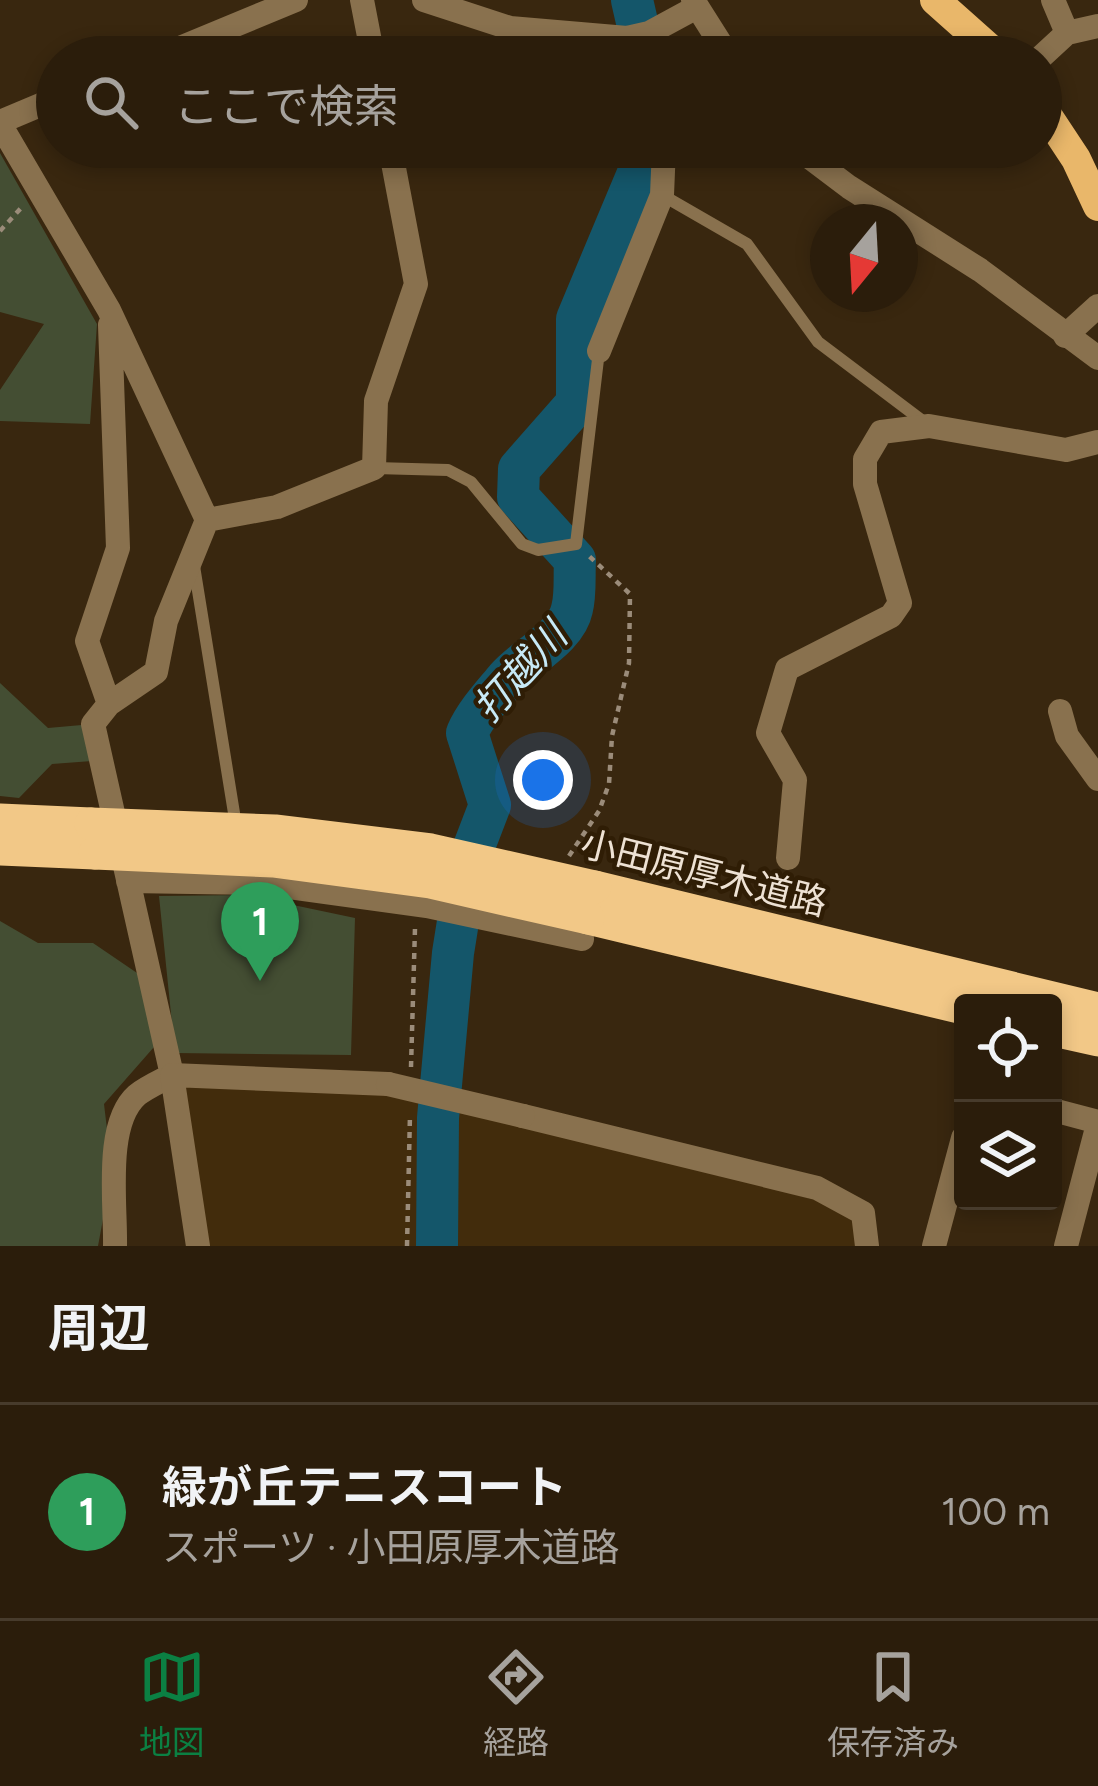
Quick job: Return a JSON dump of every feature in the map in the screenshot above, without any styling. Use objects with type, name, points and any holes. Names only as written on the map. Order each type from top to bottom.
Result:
[{"type":"highway","name":"小田原厚木道路","points":[[0,820],[93,838]]},
{"type":"highway","name":"小田原厚木道路","points":[[0,849],[93,838],[274,831],[430,850],[588,914],[954,1006]]},
{"type":"highway","name":"小田原厚木道路","points":[[588,914],[1098,1009]]},
{"type":"highway","points":[[1062,1032],[1098,1040]]},
{"type":"main road","points":[[935,0],[975,36]]},
{"type":"main road","points":[[1062,138],[1098,206]]},
{"type":"street","points":[[209,36],[296,0]]},
{"type":"street","points":[[362,0],[369,36]]},
{"type":"street","points":[[424,0],[510,28],[581,36]]},
{"type":"street","points":[[1053,0],[1067,34]]},
{"type":"street","points":[[652,36],[695,3],[716,36]]},
{"type":"street","points":[[1062,38],[1098,26]]},
{"type":"street","points":[[36,107],[0,123],[110,310],[207,520],[166,621],[156,672],[109,704],[93,724],[172,1075],[198,1246]]},
{"type":"street","points":[[207,520],[277,507],[374,468],[376,401],[416,284],[394,168]]},
{"type":"street","points":[[599,351],[662,194],[663,168]]},
{"type":"street","points":[[823,168],[980,270],[1098,358]]},
{"type":"street","points":[[1065,336],[1098,306]]},
{"type":"street","points":[[109,704],[87,641],[118,548],[110,310]]},
{"type":"street","points":[[788,858],[795,780],[768,733],[788,669],[891,616],[900,602],[865,484],[865,459],[881,432],[929,425],[1066,450],[1098,442]]},
{"type":"street","points":[[1060,711],[1067,736],[1097,777]]},
{"type":"street","points":[[128,881],[260,883],[460,913],[588,914]]},
{"type":"street","points":[[116,1246],[116,1132],[138,1094],[172,1075],[388,1084],[817,1188],[863,1213],[867,1246]]},
{"type":"street","points":[[1062,1113],[1098,1123],[1066,1246]]},
{"type":"street","points":[[934,1246],[954,1172]]},
{"type":"lane","points":[[662,194],[746,244],[818,342],[929,425]]},
{"type":"lane","points":[[374,468],[448,470],[471,482],[522,544],[538,550],[576,544],[599,351]]},
{"type":"lane","points":[[193,561],[234,814]]},
{"type":"path","points":[[0,231],[38,189]]},
{"type":"path","points":[[562,867],[598,811],[609,784],[613,736],[629,663],[630,594],[576,544]]},
{"type":"shaded area","points":[[172,1075],[388,1084],[863,1213],[864,1246],[198,1246]]},
{"type":"green space","points":[[0,153],[97,324],[90,424],[0,421],[0,390],[44,324],[0,312]]},
{"type":"green space","points":[[0,683],[48,728],[93,724],[92,761],[52,764],[19,798],[0,796]]},
{"type":"green space","points":[[246,895],[355,918],[351,1055],[175,1053],[159,896]]},
{"type":"green space","points":[[0,921],[38,943],[93,943],[140,975],[154,1047],[104,1104],[112,1171],[98,1246],[0,1246]]},
{"type":"waterway","name":"打越川","points":[[632,0],[640,36]]},
{"type":"waterway","name":"打越川","points":[[437,1246],[438,1118],[453,953],[467,865],[490,805],[467,733],[506,679],[562,629],[572,609],[575,560],[518,497],[519,469],[577,403],[577,319],[640,168]]},
{"type":"place","name":"緑が丘テニスコート","points":[[260,981]]}]
